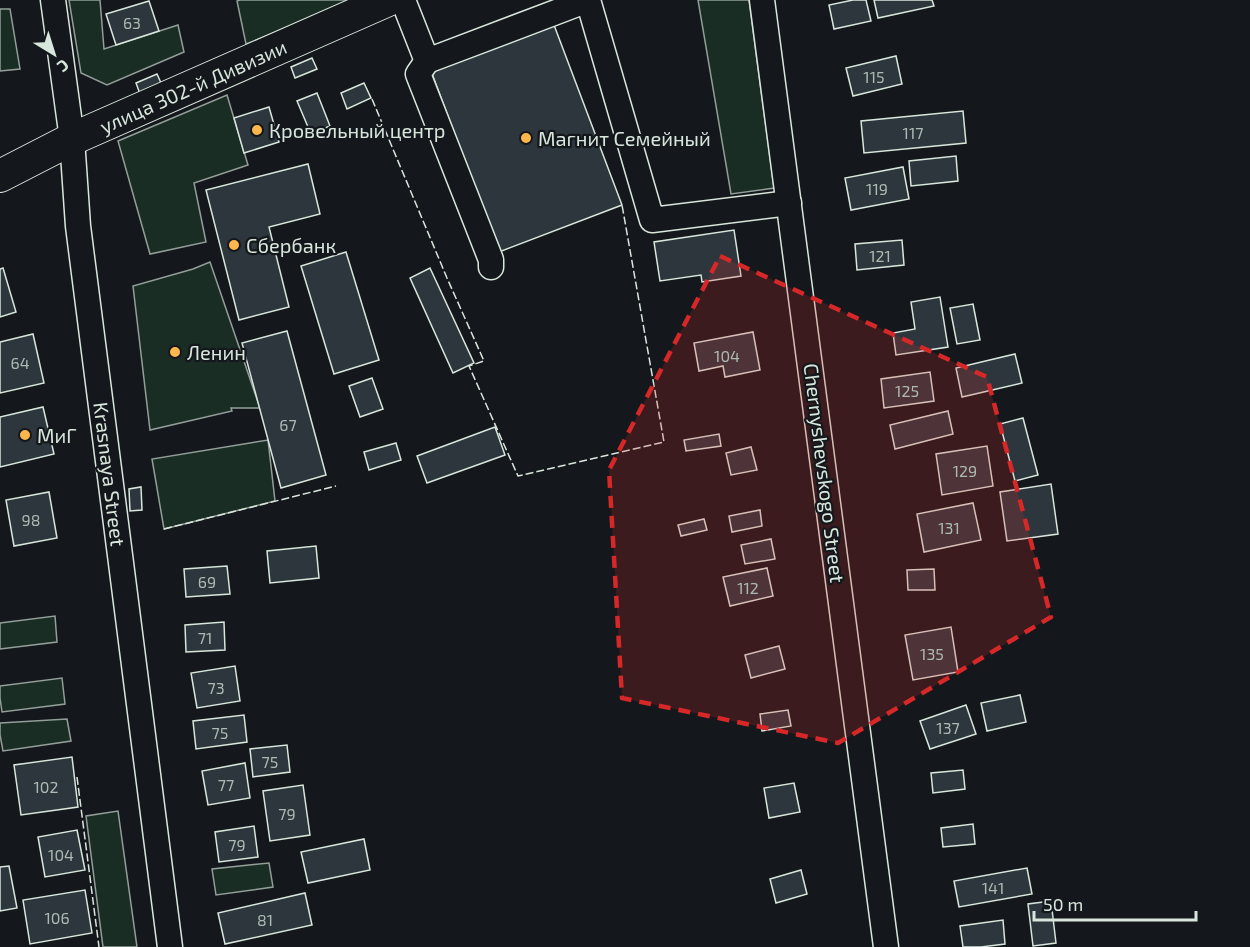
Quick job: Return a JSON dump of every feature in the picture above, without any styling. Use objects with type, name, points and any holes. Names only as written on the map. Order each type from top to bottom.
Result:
[{"type":"main road","name":"улица 302-й Дивизии","points":[[0,176],[72,139],[388,0]]},
{"type":"street","name":"Krasnaya Street","points":[[52,0],[72,139],[78,226],[170,947]]},
{"type":"street","points":[[403,0],[427,61]]},
{"type":"street","points":[[491,267],[491,260],[418,74],[427,61],[588,0],[652,220],[789,203]]},
{"type":"street","name":"Chernyshevskogo Street","points":[[762,0],[886,947]]},
{"type":"highlighted area","points":[[720,256],[987,377],[1051,617],[838,743],[622,698],[609,470]]},
{"type":"green space","points":[[69,0],[100,0],[104,49],[178,25],[184,52],[107,85],[81,73]]},
{"type":"green space","points":[[356,0],[246,44],[237,1]]},
{"type":"green space","points":[[698,0],[749,0],[774,188],[731,194]]},
{"type":"green space","points":[[0,9],[10,9],[20,69],[0,71]]},
{"type":"green space","points":[[227,95],[248,165],[194,183],[206,242],[150,254],[118,141]]},
{"type":"green space","points":[[210,262],[260,408],[231,408],[232,411],[150,430],[133,286]]},
{"type":"green space","points":[[268,440],[275,501],[164,529],[152,459]]},
{"type":"green space","points":[[55,616],[57,642],[0,649],[0,623]]},
{"type":"green space","points":[[62,678],[65,704],[2,712],[0,686]]},
{"type":"green space","points":[[67,719],[71,741],[3,751],[0,723]]},
{"type":"green space","points":[[118,811],[137,947],[103,947],[86,816]]},
{"type":"green space","points":[[269,863],[273,887],[216,895],[212,869]]},
{"type":"building","points":[[866,0],[871,21],[834,29],[829,5]]},
{"type":"building","points":[[874,0],[932,0],[934,6],[878,18]]},
{"type":"building","points":[[149,1],[159,31],[116,45],[106,14]]},
{"type":"building","name":"Магнит Семейный","points":[[554,25],[622,205],[499,252],[431,71]]},
{"type":"building","points":[[896,56],[902,84],[853,96],[846,68]]},
{"type":"building","points":[[312,58],[317,69],[295,78],[291,67]]},
{"type":"building","points":[[157,74],[162,85],[140,94],[136,83]]},
{"type":"building","points":[[364,83],[371,98],[347,109],[341,93]]},
{"type":"building","points":[[317,93],[330,126],[311,134],[297,101]]},
{"type":"building","name":"Кровельный центр","points":[[269,107],[279,142],[244,153],[234,118]]},
{"type":"building","points":[[963,111],[966,143],[864,153],[861,121]]},
{"type":"building","points":[[956,156],[958,181],[911,186],[909,161]]},
{"type":"building","points":[[308,164],[320,214],[269,227],[289,307],[239,320],[206,190]]},
{"type":"building","points":[[903,167],[909,199],[851,210],[845,178]]},
{"type":"building","points":[[734,230],[741,276],[702,282],[701,275],[660,281],[654,242]]},
{"type":"building","points":[[902,240],[904,265],[857,270],[855,244]]},
{"type":"building","points":[[346,252],[379,360],[334,374],[301,266]]},
{"type":"building","points":[[3,268],[16,312],[0,317],[0,269]]},
{"type":"building","points":[[430,268],[474,363],[453,373],[410,278]]},
{"type":"building","points":[[940,297],[948,347],[896,355],[893,333],[915,329],[911,302]]},
{"type":"building","points":[[973,304],[980,340],[957,344],[950,308]]},
{"type":"building","points":[[287,331],[326,475],[281,488],[242,343]]},
{"type":"building","points":[[753,332],[760,370],[725,377],[723,366],[699,371],[694,343]]},
{"type":"building","points":[[33,334],[44,383],[0,393],[0,342]]},
{"type":"building","points":[[1015,354],[1022,383],[962,397],[956,368]]},
{"type":"building","points":[[930,372],[934,401],[884,408],[881,379]]},
{"type":"building","points":[[372,378],[383,409],[360,417],[349,386]]},
{"type":"building","name":"МиГ","points":[[43,407],[54,454],[0,467],[0,417]]},
{"type":"building","points":[[948,411],[953,434],[895,449],[890,425]]},
{"type":"building","points":[[1023,418],[1038,475],[1015,481],[1000,424]]},
{"type":"building","points":[[495,427],[505,455],[427,483],[417,456]]},
{"type":"building","points":[[719,434],[721,446],[686,451],[684,440]]},
{"type":"building","points":[[396,443],[401,460],[369,470],[364,452]]},
{"type":"building","points":[[987,446],[993,486],[942,495],[936,454]]},
{"type":"building","points":[[751,447],[757,470],[731,475],[726,453]]},
{"type":"building","points":[[1051,484],[1058,534],[1007,541],[1000,492]]},
{"type":"building","points":[[141,487],[142,510],[130,511],[129,489]]},
{"type":"building","points":[[49,492],[57,538],[14,546],[6,500]]},
{"type":"building","points":[[973,503],[981,540],[924,552],[917,514]]},
{"type":"building","points":[[760,510],[762,526],[732,532],[729,516]]},
{"type":"building","points":[[704,519],[707,530],[681,536],[678,525]]},
{"type":"building","points":[[771,539],[775,559],[745,564],[741,545]]},
{"type":"building","points":[[316,546],[319,578],[270,583],[267,551]]},
{"type":"building","points":[[227,566],[230,594],[186,597],[184,569]]},
{"type":"building","points":[[767,568],[773,596],[730,606],[723,577]]},
{"type":"building","points":[[934,569],[935,590],[908,590],[907,570]]},
{"type":"building","points":[[224,622],[225,650],[186,652],[185,625]]},
{"type":"building","points":[[951,627],[958,672],[913,680],[905,635]]},
{"type":"building","points":[[779,646],[785,669],[751,678],[745,655]]},
{"type":"building","points":[[235,666],[240,701],[197,708],[191,673]]},
{"type":"building","points":[[1020,695],[1026,722],[987,731],[981,703]]},
{"type":"building","points":[[966,705],[976,734],[930,749],[920,721]]},
{"type":"building","points":[[788,710],[791,726],[762,731],[760,714]]},
{"type":"building","points":[[244,715],[247,742],[196,749],[193,721]]},
{"type":"building","points":[[287,745],[290,772],[253,777],[250,749]]},
{"type":"building","points":[[72,757],[78,807],[21,815],[14,765]]},
{"type":"building","points":[[245,763],[250,798],[208,805],[202,771]]},
{"type":"building","points":[[963,770],[965,789],[933,793],[931,773]]},
{"type":"building","points":[[794,783],[800,812],[769,818],[764,788]]},
{"type":"building","points":[[303,785],[310,835],[270,841],[263,791]]},
{"type":"building","points":[[973,824],[975,844],[943,847],[941,828]]},
{"type":"building","points":[[254,826],[258,857],[219,862],[215,832]]},
{"type":"building","points":[[77,830],[85,870],[45,877],[38,837]]},
{"type":"building","points":[[364,839],[370,870],[308,883],[301,852]]},
{"type":"building","points":[[9,866],[17,908],[0,911],[0,867]]},
{"type":"building","points":[[1027,868],[1032,894],[959,907],[954,881]]},
{"type":"building","points":[[801,870],[807,894],[776,903],[770,879]]},
{"type":"building","points":[[85,890],[92,933],[30,944],[23,900]]},
{"type":"building","points":[[305,893],[312,925],[225,944],[218,913]]},
{"type":"building","points":[[1051,901],[1056,943],[1033,946],[1028,904]]},
{"type":"building","points":[[1003,920],[1005,944],[963,947],[960,926]]},
{"type":"fence","points":[[372,99],[484,361],[469,366],[518,476],[664,442],[622,205]]},
{"type":"fence","points":[[164,529],[336,486]]},
{"type":"fence","points":[[77,777],[99,947]]},
{"type":"place","name":"Кровельный центр","points":[[257,130]]},
{"type":"place","name":"Магнит Семейный","points":[[526,138]]},
{"type":"place","name":"Сбербанк","points":[[234,245]]},
{"type":"place","name":"Ленин","points":[[175,352]]},
{"type":"place","name":"МиГ","points":[[25,435]]}]
